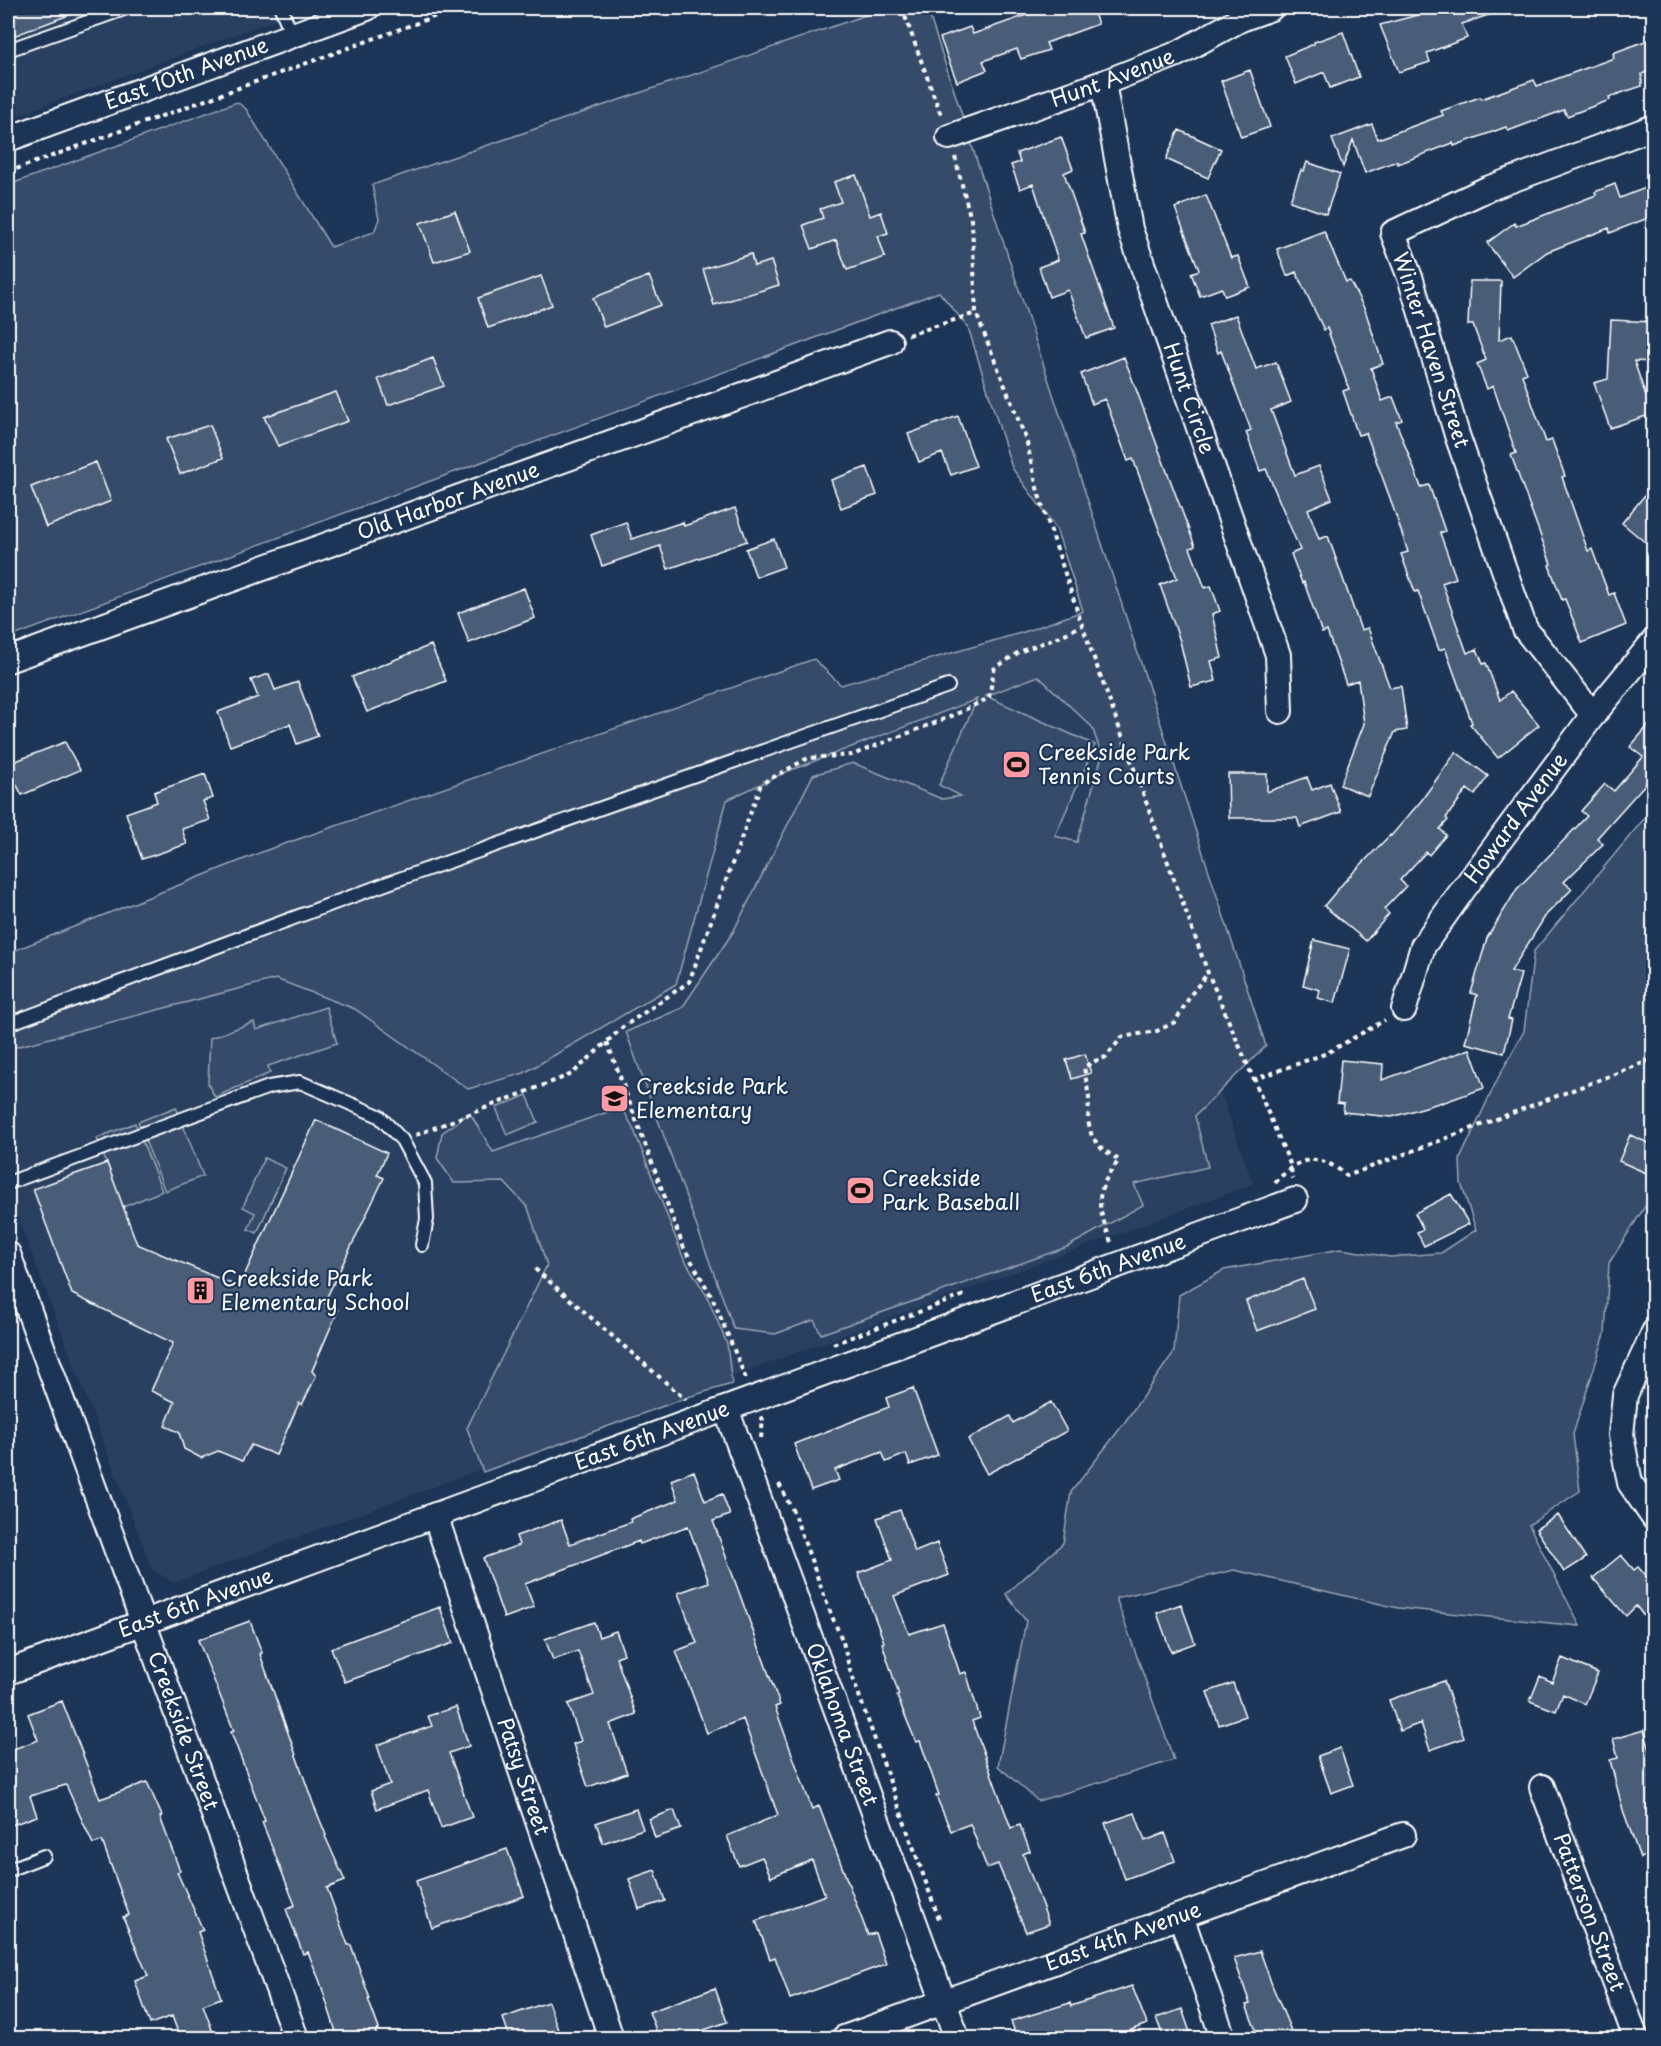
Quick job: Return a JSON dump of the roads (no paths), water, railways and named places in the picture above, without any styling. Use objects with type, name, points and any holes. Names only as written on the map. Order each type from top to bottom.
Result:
[{"type":"street","name":"East 10th Avenue","points":[[8,139],[367,8]]},
{"type":"street","name":"Hunt Avenue","points":[[949,137],[1103,83],[1177,54],[1241,19],[1271,8]]},
{"type":"street","name":"Hunt Circle","points":[[1103,83],[1130,229],[1278,654],[1280,711]]},
{"type":"street","name":"Winter Haven Street","points":[[1593,715],[1525,629],[1457,435],[1411,280],[1393,233],[1487,189],[1653,127]]},
{"type":"street","name":"Old Harbor Avenue","points":[[8,660],[890,342]]},
{"type":"street","name":"Howard Avenue","points":[[1404,1010],[1423,946],[1593,715],[1653,641]]},
{"type":"street","name":"East 6th Avenue","points":[[8,1672],[1295,1200]]},
{"type":"street","name":"Creekside Street","points":[[8,1254],[296,2038]]},
{"type":"street","points":[[1653,1332],[1625,1395],[1621,1435],[1630,1483],[1653,1518]]},
{"type":"street","name":"Oklahoma Street","points":[[726,1409],[957,2038]]},
{"type":"street","name":"Patsy Street","points":[[435,1515],[612,2038]]},
{"type":"street","name":"Patterson Street","points":[[1542,1787],[1636,2038]]},
{"type":"street","name":"East 4th Avenue","points":[[844,2038],[1403,1835]]},
{"type":"street","points":[[1181,1916],[1223,2038]]},
{"type":"lane","points":[[8,50],[127,8]]},
{"type":"lane","points":[[281,8],[292,35]]},
{"type":"lane","points":[[8,1024],[399,879],[948,686]]},
{"type":"lane","points":[[8,1183],[269,1087],[300,1082],[379,1116],[402,1140],[425,1183],[427,1219],[422,1245]]},
{"type":"lane","points":[[8,1870],[44,1856]]},
{"type":"place","name":"Creekside Park Tennis Courts","points":[[1017,765]]},
{"type":"place","name":"Creekside Park Elementary","points":[[615,1099]]},
{"type":"place","name":"Creekside Park Baseball","points":[[861,1191]]},
{"type":"place","name":"Creekside Park Elementary School","points":[[200,1291]]}]
